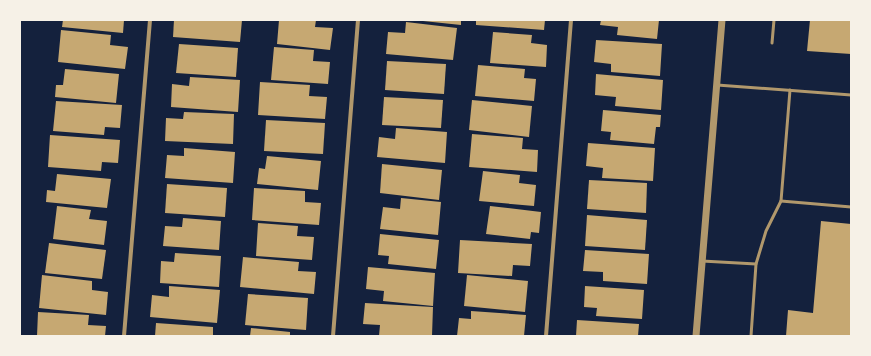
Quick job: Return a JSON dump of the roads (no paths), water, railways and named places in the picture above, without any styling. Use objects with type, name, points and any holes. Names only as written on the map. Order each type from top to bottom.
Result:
[{"type":"street","points":[[124,336],[150,20]]},
{"type":"street","points":[[333,336],[358,20]]},
{"type":"street","points":[[546,336],[571,20]]},
{"type":"street","points":[[696,336],[722,20]]},
{"type":"lane","points":[[772,43],[774,20]]},
{"type":"lane","points":[[716,84],[851,94]]},
{"type":"lane","points":[[751,336],[756,264],[766,231],[781,201],[790,90]]},
{"type":"lane","points":[[781,201],[851,207]]},
{"type":"lane","points":[[702,261],[756,264]]}]
